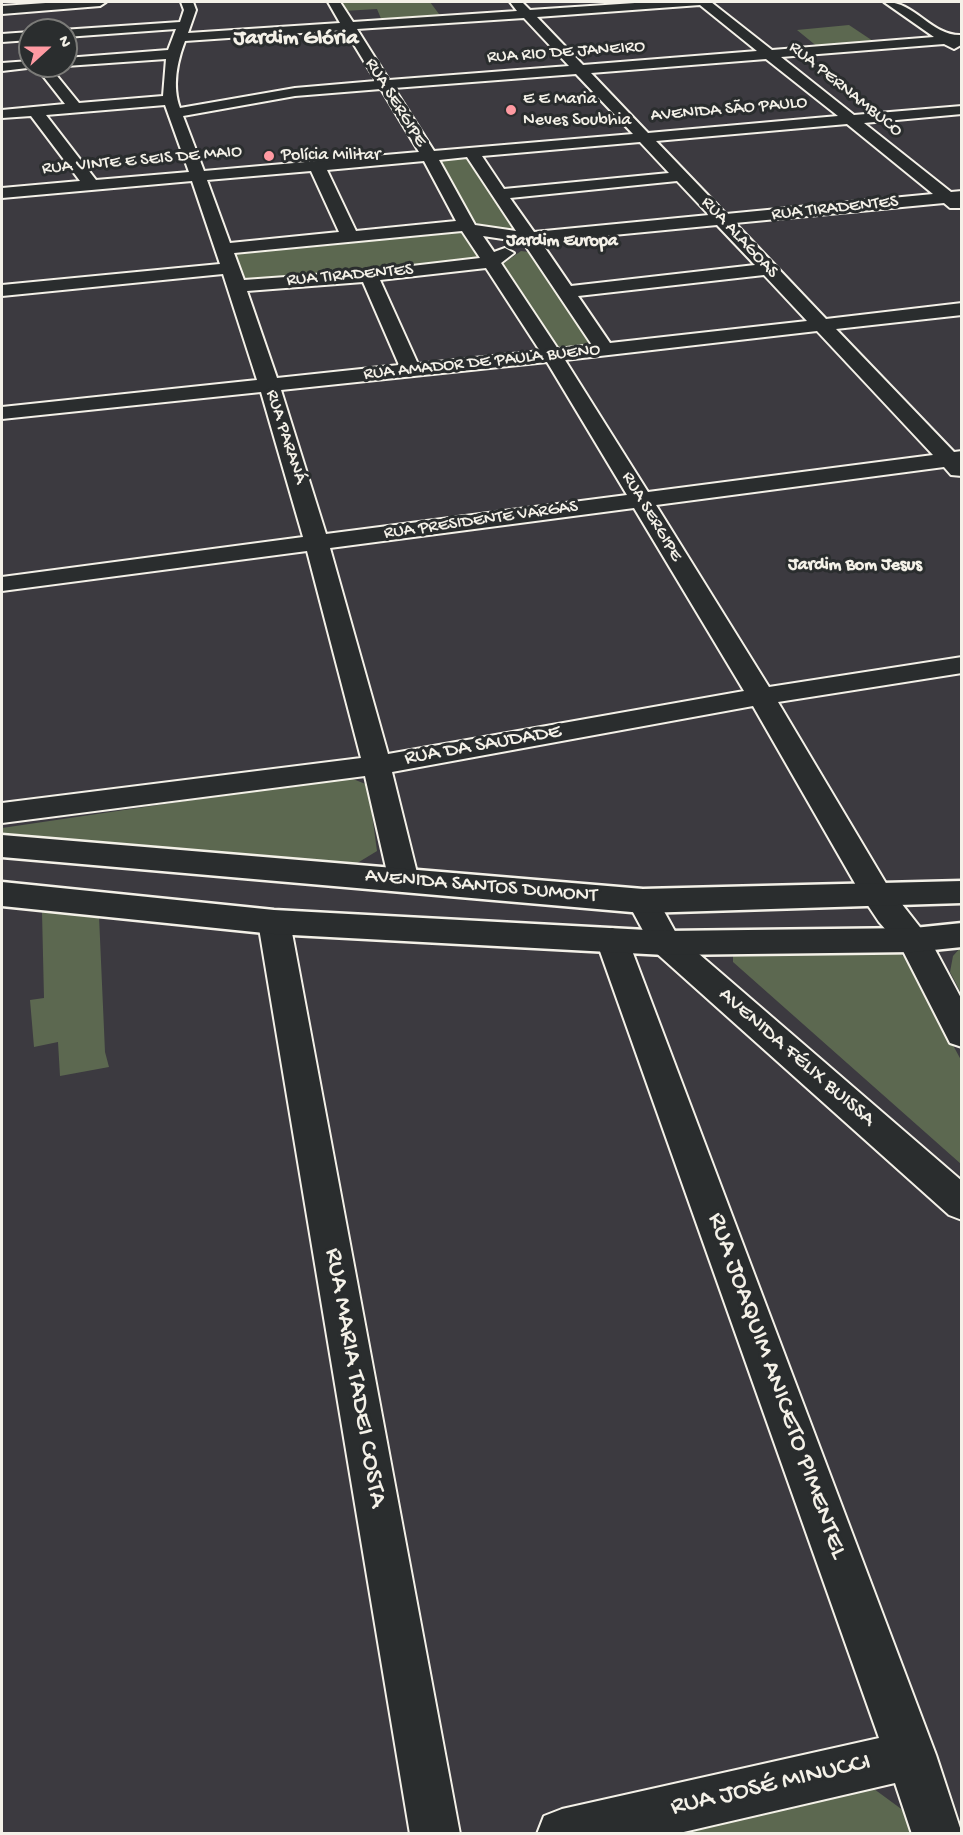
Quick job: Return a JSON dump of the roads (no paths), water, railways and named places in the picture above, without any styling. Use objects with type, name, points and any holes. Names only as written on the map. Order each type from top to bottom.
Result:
[{"type":"street","points":[[2,10],[100,2]]},
{"type":"street","name":"RUA PARANÁ","points":[[187,2],[190,10],[178,39],[168,76],[172,106],[231,268],[319,543],[378,765],[404,881]]},
{"type":"street","name":"RUA SERGIPE","points":[[334,2],[429,156],[468,227],[553,356],[760,696],[876,893],[890,914],[914,940],[962,1034]]},
{"type":"street","name":"RUA ALAGOAS","points":[[516,2],[646,137],[820,326],[957,463]]},
{"type":"street","points":[[78,60],[178,39],[696,2]]},
{"type":"street","name":"RUA PERNAMBUCO","points":[[704,2],[850,119],[955,197],[962,209]]},
{"type":"street","points":[[890,2],[954,39],[962,49]]},
{"type":"street","points":[[78,34],[178,39]]},
{"type":"street","points":[[2,38],[18,37]]},
{"type":"street","name":"RUA RIO DE JANEIRO","points":[[2,114],[75,108],[172,106],[383,84],[954,39]]},
{"type":"street","points":[[2,67],[18,66]]},
{"type":"street","points":[[51,78],[75,108]]},
{"type":"street","name":"AVENIDA SÃO PAULO","points":[[429,156],[962,110]]},
{"type":"street","points":[[36,112],[91,185]]},
{"type":"street","points":[[471,152],[605,350]]},
{"type":"street","name":"RUA VINTE E SEIS DE MAIO","points":[[2,192],[429,156]]},
{"type":"street","points":[[317,166],[349,236]]},
{"type":"street","points":[[500,194],[682,176]]},
{"type":"street","name":"RUA TIRADENTES","points":[[231,268],[349,236],[468,227],[529,238],[955,197]]},
{"type":"street","name":"RUA TIRADENTES","points":[[2,291],[231,268],[369,276],[491,262],[529,238]]},
{"type":"street","points":[[565,292],[767,269]]},
{"type":"street","points":[[369,276],[411,370]]},
{"type":"street","name":"RUA AMADOR DE PAULA BUENO","points":[[2,413],[553,356],[962,309]]},
{"type":"street","name":"RUA PRESIDENTE VARGAS","points":[[2,584],[640,499],[957,463]]},
{"type":"street","name":"RUA DA SAUDADE","points":[[2,813],[378,765],[760,696],[962,665]]},
{"type":"street","name":"AVENIDA SANTOS DUMONT","points":[[2,846],[643,901],[962,892]]},
{"type":"street","name":"AVENIDA SANTOS DUMONT","points":[[2,894],[274,922],[665,943],[914,940],[962,936]]},
{"type":"street","name":"AVENIDA FÉLIX BUISSA","points":[[643,901],[665,943],[962,1204]]},
{"type":"street","name":"RUA MARIA TADEI COSTA","points":[[274,922],[435,1833]]},
{"type":"street","name":"RUA JOAQUIM ANICETO PIMENTEL","points":[[612,940],[938,1833]]},
{"type":"street","name":"RUA JOSÉ MINUCCI","points":[[562,1833],[910,1755]]},
{"type":"place","name":"E E Maria Neves Soubhia","points":[[511,110]]},
{"type":"place","name":"Polícia Militar","points":[[269,156]]},
{"type":"district","name":"Jardim Glória","points":[[296,40]]},
{"type":"district","name":"Jardim Europa","points":[[562,242]]},
{"type":"district","name":"Jardim Bom Jesus","points":[[855,566]]}]
